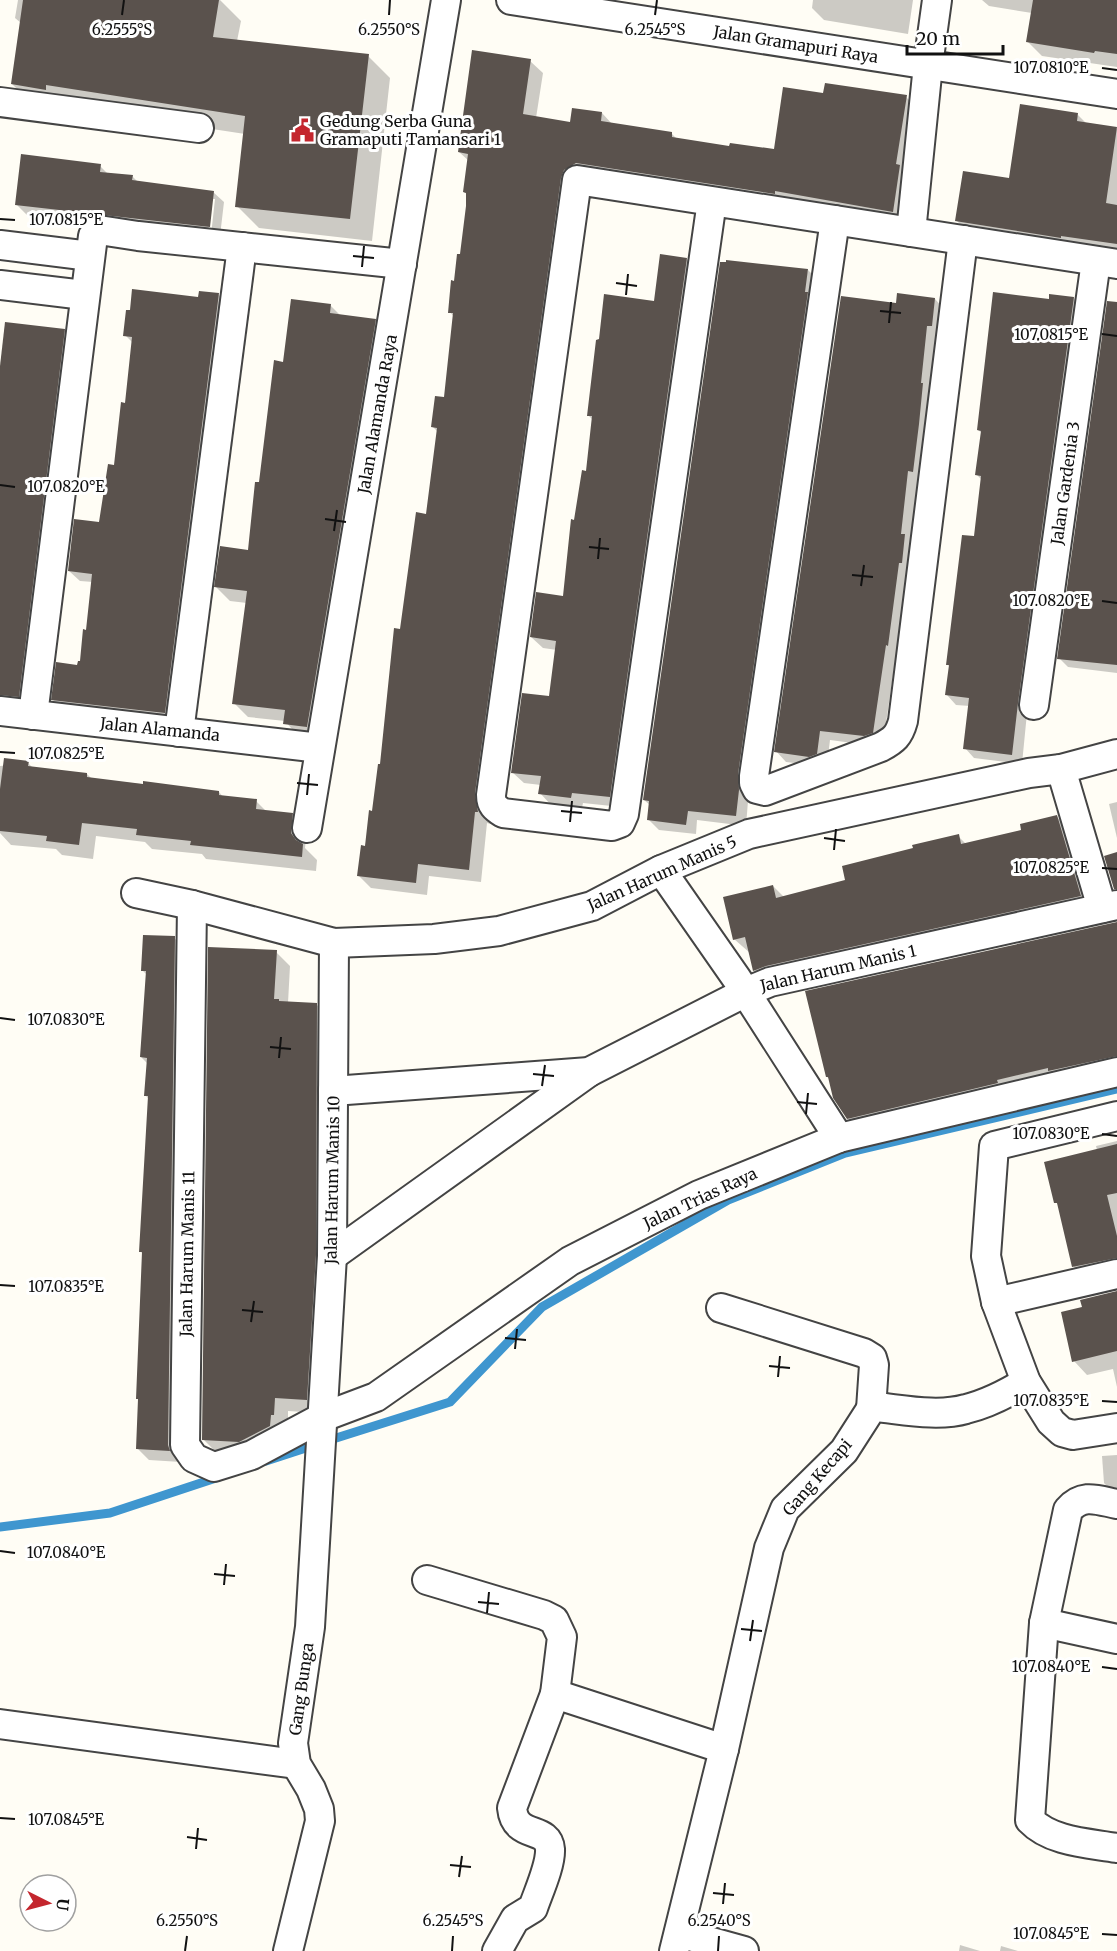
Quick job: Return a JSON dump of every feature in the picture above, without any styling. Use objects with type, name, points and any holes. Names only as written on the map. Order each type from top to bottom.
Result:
[{"type":"street","name":"Jalan Alamanda Raya","points":[[307,828],[446,0]]},
{"type":"street","name":"Jalan Gramapuri Raya","points":[[512,0],[1117,94]]},
{"type":"street","points":[[911,232],[928,64],[938,0]]},
{"type":"street","points":[[0,102],[199,128]]},
{"type":"street","points":[[712,201],[624,814],[620,823],[612,826],[503,813],[495,809],[491,803],[491,795],[577,180],[1107,262]]},
{"type":"street","points":[[835,220],[754,776],[754,783],[758,789],[765,790],[881,747],[895,739],[899,733],[903,721],[963,240]]},
{"type":"street","points":[[33,715],[93,236],[99,230],[402,264]]},
{"type":"street","points":[[0,245],[90,256]]},
{"type":"street","points":[[179,732],[242,247]]},
{"type":"street","name":"Jalan Gardenia 3","points":[[1034,705],[1107,262]]},
{"type":"street","points":[[0,285],[84,295]]},
{"type":"street","name":"Jalan Alamanda","points":[[0,711],[320,747]]},
{"type":"street","name":"Jalan Harum Manis 5","points":[[136,893],[192,905],[334,942],[434,939],[499,930],[592,906],[661,870],[749,834],[1029,773],[1061,769],[1117,754]]},
{"type":"street","name":"Jalan Harum Manis 1","points":[[332,1256],[589,1072],[746,992],[770,982],[1110,907],[1061,769]]},
{"type":"street","points":[[661,870],[746,992],[839,1138]]},
{"type":"street","name":"Jalan Harum Manis 11","points":[[192,905],[184,1445],[194,1458],[214,1467],[252,1455],[323,1417]]},
{"type":"street","name":"Jalan Harum Manis 10","points":[[323,1417],[332,1256],[334,942]]},
{"type":"street","name":"Jalan Harum Manis 1","points":[[333,1090],[589,1072]]},
{"type":"street","name":"Jalan Trias Raya","points":[[323,1417],[376,1397],[570,1261],[699,1195],[839,1138],[1117,1072]]},
{"type":"street","points":[[1117,1116],[994,1146],[986,1256],[996,1302],[1026,1382],[1050,1422],[1062,1432],[1072,1435],[1117,1428]]},
{"type":"street","points":[[996,1302],[1117,1274]]},
{"type":"street","points":[[721,1308],[864,1353],[872,1358],[874,1365],[871,1409],[876,1407],[940,1412],[966,1410],[1001,1396],[1026,1382]]},
{"type":"street","name":"Gang Kecapi","points":[[676,1942],[724,1749],[769,1548],[785,1509],[844,1451],[871,1409]]},
{"type":"street","name":"Gang Bunga","points":[[288,1951],[320,1821],[320,1809],[296,1764],[293,1743],[310,1627],[323,1417]]},
{"type":"street","points":[[1117,1504],[1083,1498],[1076,1501],[1068,1510],[1044,1623],[1030,1820],[1050,1835],[1117,1848]]},
{"type":"street","points":[[427,1580],[554,1620],[562,1636],[555,1694],[512,1808],[513,1819],[518,1825],[542,1836],[550,1848],[548,1862],[533,1908],[514,1919],[497,1951]]},
{"type":"street","points":[[1044,1623],[1117,1639]]},
{"type":"street","points":[[555,1694],[724,1749]]},
{"type":"street","points":[[0,1724],[296,1764]]},
{"type":"street","points":[[676,1942],[744,1951]]},
{"type":"building","points":[[23,0],[219,0],[213,37],[369,54],[350,219],[235,207],[245,116],[46,85],[46,90],[11,84]]},
{"type":"building","points":[[1033,0],[1117,0],[1117,54],[1095,51],[1094,53],[1026,42]]},
{"type":"building","points":[[472,50],[531,59],[523,114],[570,122],[572,108],[602,112],[601,121],[672,132],[672,137],[729,146],[730,143],[774,149],[783,87],[823,93],[825,83],[907,95],[896,164],[900,165],[893,212],[775,191],[775,194],[576,163],[564,170],[561,178],[475,793],[478,812],[475,812],[469,870],[418,864],[416,883],[357,876],[361,845],[365,846],[369,810],[372,811],[378,764],[380,764],[394,628],[400,629],[416,512],[426,514],[437,428],[431,427],[435,396],[444,397],[453,313],[448,313],[451,280],[454,281],[457,254],[460,254],[466,206],[466,193],[463,192],[468,154],[458,152]]},
{"type":"building","points":[[1020,104],[1078,113],[1077,121],[1117,127],[1106,203],[1117,205],[1117,244],[1061,236],[1061,238],[955,221],[963,171],[1009,178]]},
{"type":"building","points":[[21,154],[101,164],[100,172],[133,175],[132,180],[214,191],[210,227],[15,205]]},
{"type":"building","points":[[660,254],[687,258],[610,797],[572,793],[571,798],[538,794],[541,776],[511,773],[522,693],[549,696],[556,641],[530,637],[536,592],[563,596],[571,519],[574,520],[582,470],[586,471],[592,416],[587,416],[604,294],[654,301]]},
{"type":"building","points":[[726,260],[808,269],[805,292],[808,292],[738,774],[736,816],[688,811],[686,825],[647,820],[649,801],[643,800],[720,262],[726,262]]},
{"type":"building","points":[[132,289],[198,297],[199,291],[219,293],[165,713],[51,700],[56,662],[77,665],[80,661],[92,574],[68,571],[74,519],[99,522],[108,464],[114,465],[121,402],[125,403],[132,337],[123,336],[126,310],[130,310]]},
{"type":"building","points":[[993,292],[1049,299],[1049,294],[1074,297],[1012,755],[963,749],[969,698],[945,695],[949,665],[946,665],[962,535],[974,536],[981,476],[975,475],[981,431],[977,430]]},
{"type":"building","points":[[897,293],[935,298],[932,326],[927,326],[913,472],[908,471],[901,534],[905,534],[902,563],[899,563],[873,733],[864,736],[820,731],[817,754],[809,757],[774,752],[841,296],[896,303]]},
{"type":"building","points":[[291,299],[331,304],[330,313],[376,319],[307,727],[283,724],[285,710],[232,704],[247,591],[214,587],[220,546],[248,550],[255,482],[259,482],[274,360],[283,362]]},
{"type":"building","points":[[1107,301],[1117,302],[1117,665],[1057,659]]},
{"type":"building","points":[[5,322],[65,329],[19,697],[0,695],[0,366]]},
{"type":"building","points":[[4,758],[29,761],[28,766],[87,773],[87,777],[143,784],[143,781],[219,791],[219,795],[257,799],[256,809],[293,813],[291,833],[303,844],[302,857],[190,845],[191,841],[136,835],[137,829],[82,823],[79,845],[46,841],[47,836],[0,831],[0,789]]},
{"type":"building","points":[[1057,815],[1081,896],[766,966],[753,971],[745,937],[733,940],[723,897],[773,885],[776,898],[845,880],[842,866],[913,848],[912,845],[959,834],[961,844],[1021,830],[1020,824]]},
{"type":"building","points":[[1117,852],[1117,889],[1114,889],[1104,856]]},
{"type":"building","points":[[1117,922],[1117,1056],[1048,1071],[1048,1068],[997,1080],[998,1083],[847,1119],[833,1098],[828,1077],[826,1077],[805,991]]},
{"type":"building","points":[[143,935],[175,936],[168,1445],[170,1451],[136,1449],[142,1252],[139,1252],[148,1096],[144,1096],[147,1058],[140,1057],[146,971],[141,971]]},
{"type":"building","points":[[208,947],[277,950],[274,999],[317,1003],[316,1255],[307,1400],[275,1398],[274,1415],[271,1415],[270,1426],[239,1442],[202,1440]]},
{"type":"building","points":[[1117,1144],[1117,1193],[1107,1195],[1117,1236],[1117,1258],[1072,1267],[1057,1203],[1054,1203],[1044,1162]]},
{"type":"building","points":[[1117,1291],[1117,1351],[1072,1362],[1061,1312],[1082,1307],[1080,1300]]},
{"type":"waterway","points":[[333,1439],[450,1402],[542,1307],[728,1200],[845,1153],[1117,1089]]},
{"type":"waterway","points":[[266,1461],[312,1446]]},
{"type":"waterway","points":[[0,1527],[110,1513],[219,1477]]},
{"type":"place","name":"Gedung Serba Guna Gramaputi Tamansari 1","points":[[302,130]]}]
